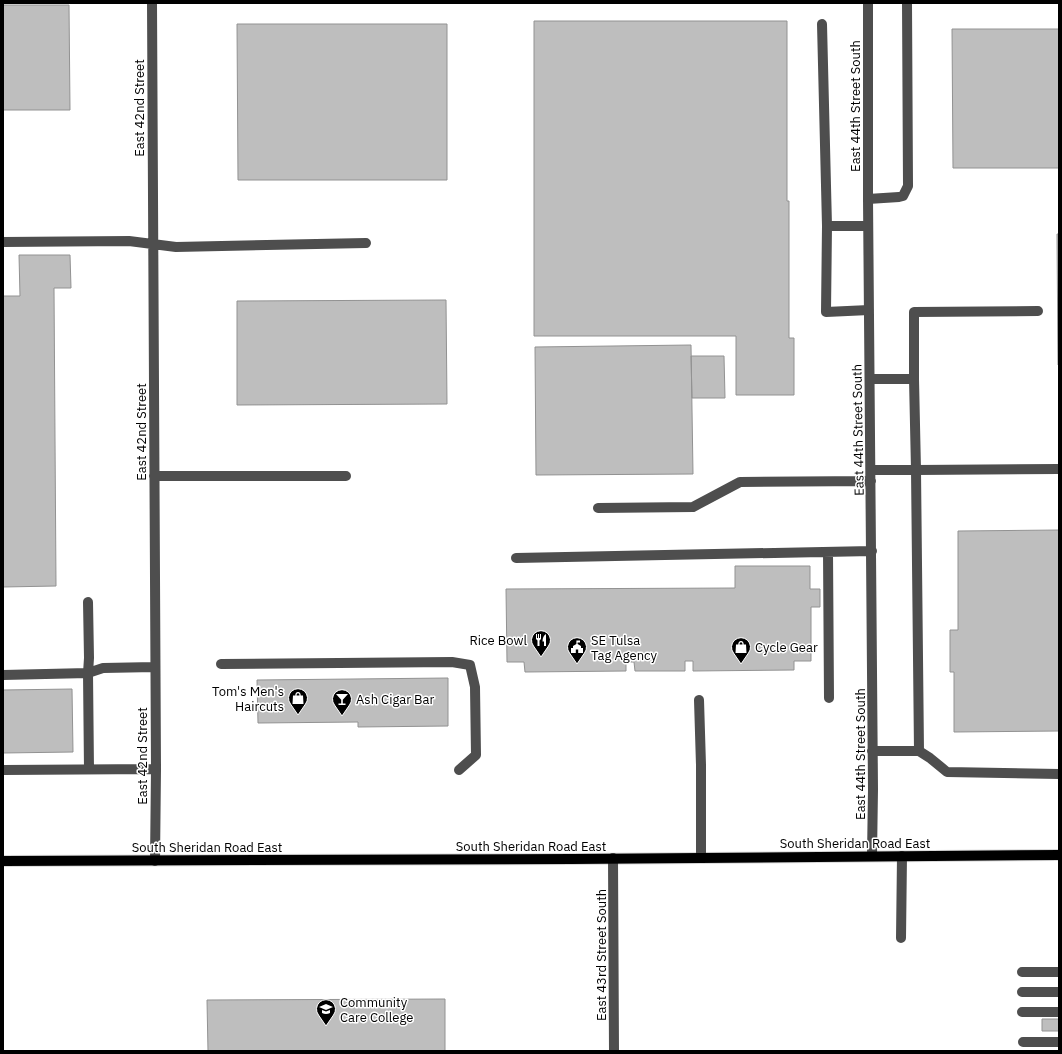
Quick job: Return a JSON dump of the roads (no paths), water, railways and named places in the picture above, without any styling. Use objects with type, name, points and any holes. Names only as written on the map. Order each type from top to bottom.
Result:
[{"type":"main road","name":"South Sheridan Road East","points":[[3,861],[1059,855]]},
{"type":"street","name":"East 42nd Street","points":[[152,3],[156,769],[155,861]]},
{"type":"street","name":"East 44th Street South","points":[[868,3],[868,226],[872,552],[872,856]]},
{"type":"street","points":[[868,199],[899,198],[903,196],[908,186],[907,3]]},
{"type":"street","points":[[822,24],[827,226],[826,312],[869,310]]},
{"type":"street","points":[[827,226],[868,226]]},
{"type":"street","points":[[3,242],[129,241],[176,247],[366,243]]},
{"type":"street","points":[[919,751],[914,312],[1038,311]]},
{"type":"street","points":[[870,379],[914,379]]},
{"type":"street","points":[[871,470],[1059,469]]},
{"type":"street","points":[[154,476],[346,476]]},
{"type":"street","points":[[598,508],[693,507],[740,482],[871,481]]},
{"type":"street","points":[[828,552],[830,698]]},
{"type":"street","points":[[516,558],[872,552]]},
{"type":"street","points":[[88,602],[89,769]]},
{"type":"street","points":[[221,664],[452,662],[470,665],[475,687],[476,755],[459,770]]},
{"type":"street","points":[[3,675],[88,673],[103,668],[155,667]]},
{"type":"street","points":[[699,700],[701,857]]},
{"type":"street","points":[[872,751],[919,751],[947,772],[1059,774]]},
{"type":"street","points":[[3,770],[156,769]]},
{"type":"street","points":[[901,938],[902,856]]},
{"type":"street","name":"East 43rd Street South","points":[[613,858],[614,1051]]},
{"type":"street","points":[[1022,972],[1059,972]]},
{"type":"street","points":[[1022,992],[1059,992]]},
{"type":"street","points":[[1022,1012],[1059,1012]]},
{"type":"street","points":[[1023,1042],[1059,1042]]},
{"type":"place","name":"Rice Bowl","points":[[541,657]]},
{"type":"place","name":"SE Tulsa Tag Agency","points":[[577,664]]},
{"type":"place","name":"Cycle Gear","points":[[741,664]]},
{"type":"place","name":"Tom's Men's Haircuts","points":[[298,715]]},
{"type":"place","name":"Ash Cigar Bar","points":[[342,716]]},
{"type":"place","name":"Community Care College","points":[[326,1026]]}]
